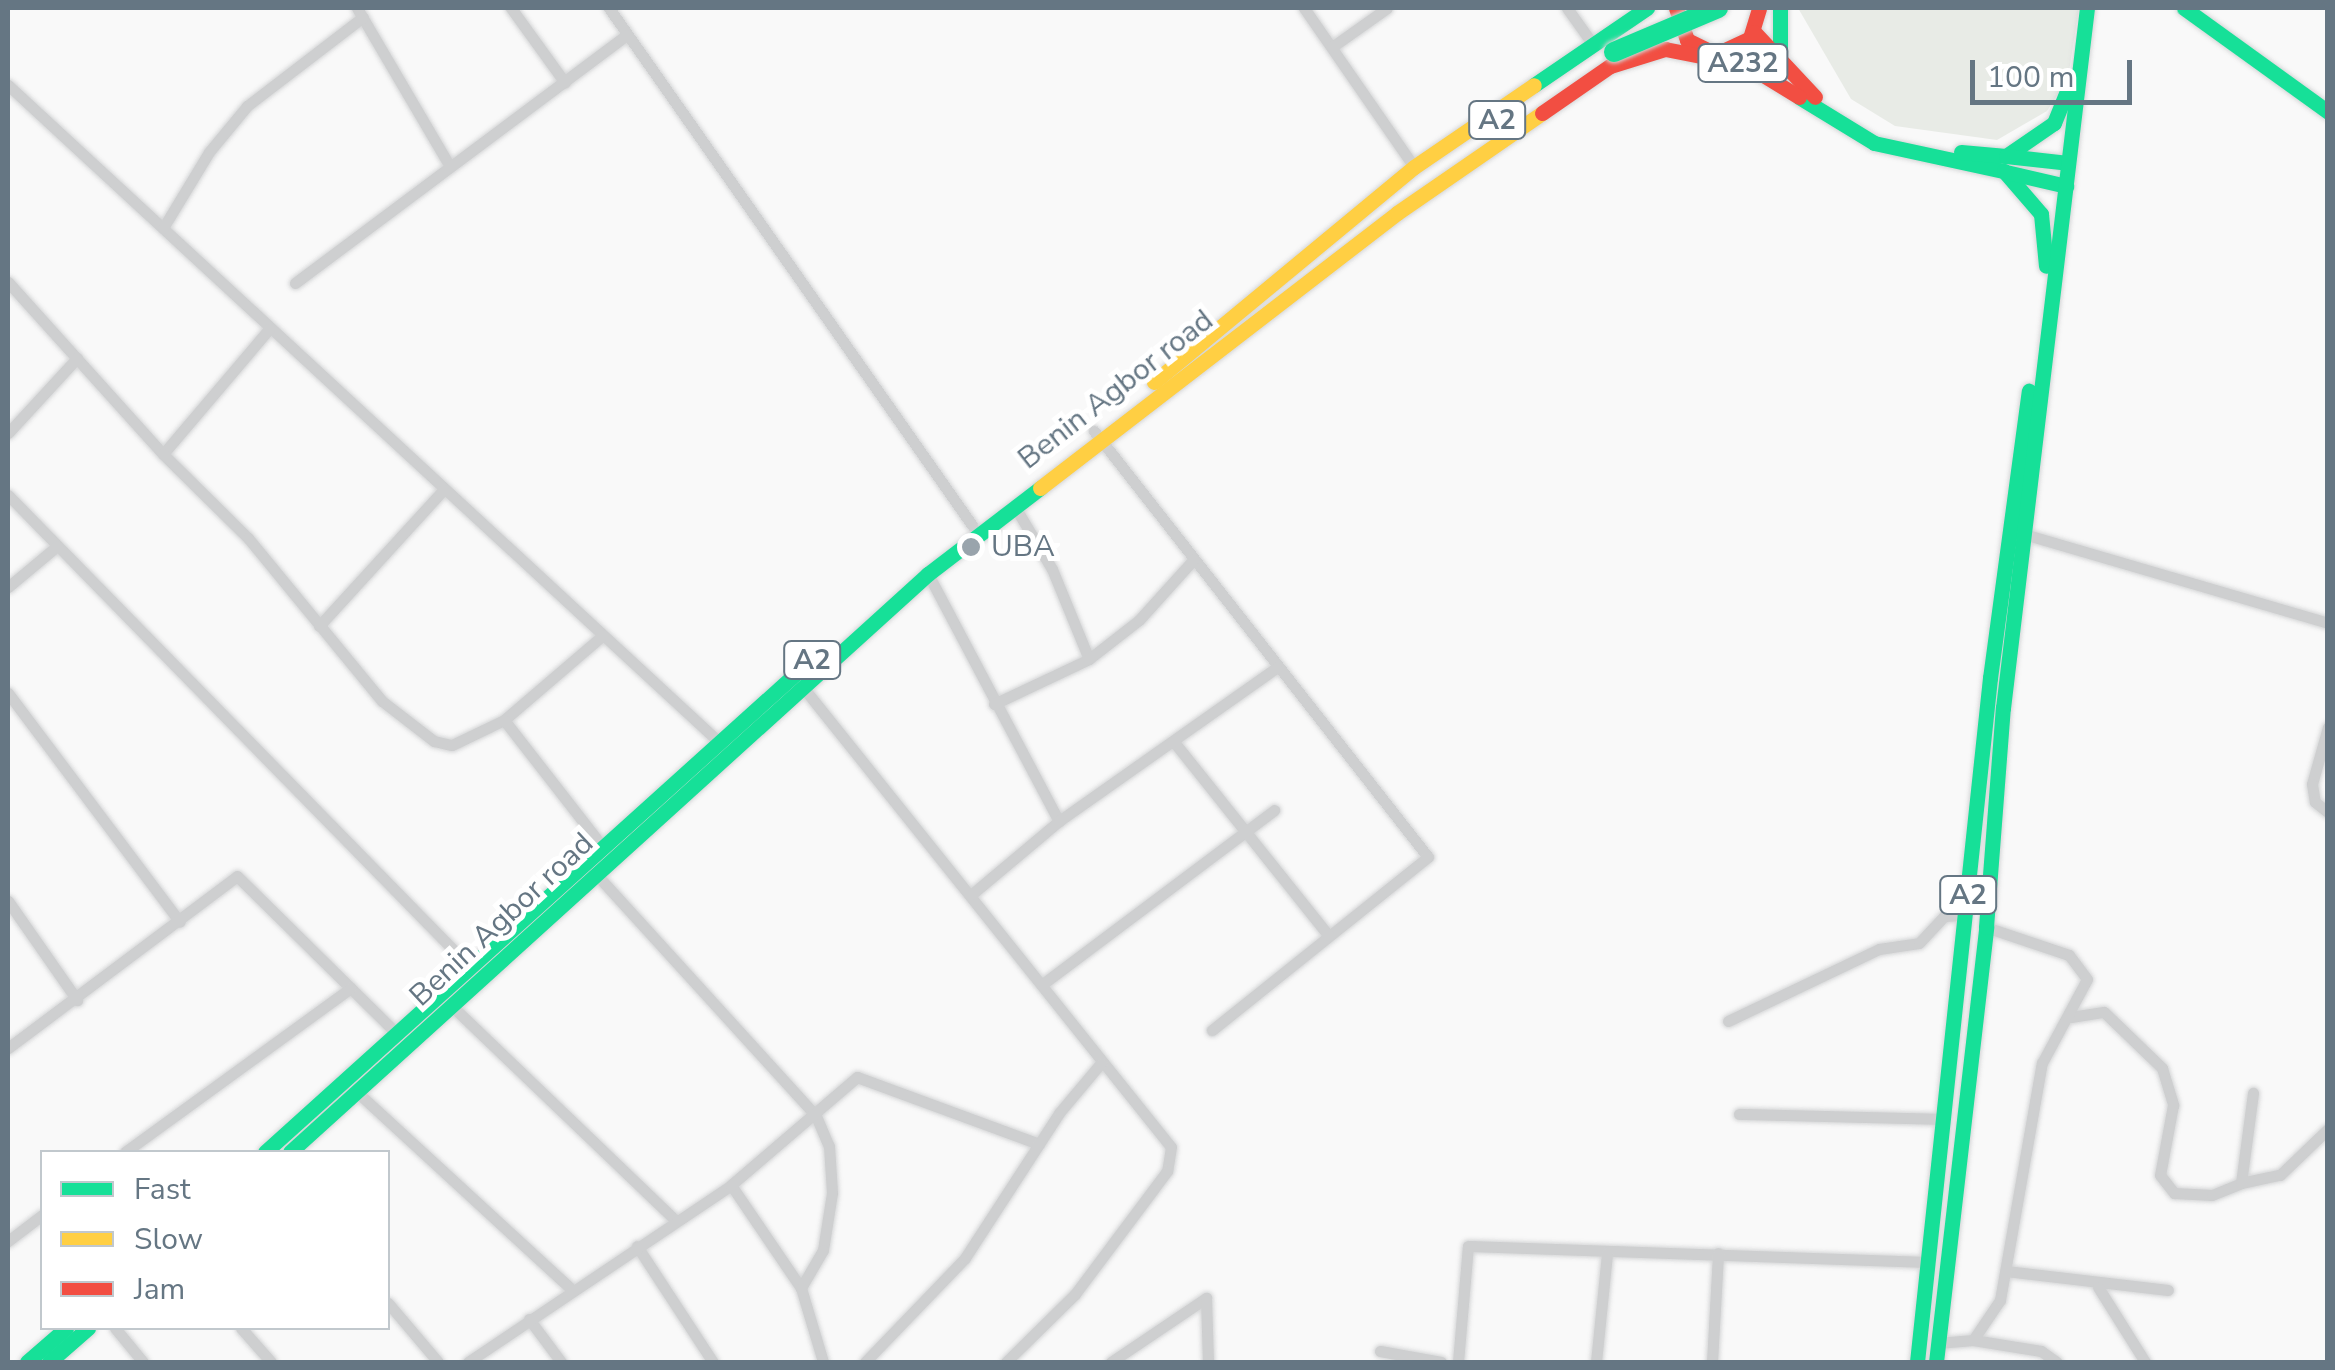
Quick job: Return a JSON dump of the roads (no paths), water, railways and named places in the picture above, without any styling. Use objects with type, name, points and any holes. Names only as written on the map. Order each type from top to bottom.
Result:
[{"type":"main road","name":"Benin Agbor road","points":[[1391,205],[1414,167],[1604,46],[1647,8]]},
{"type":"main road","points":[[1676,8],[1687,40],[1716,54],[1738,48],[1765,15]]},
{"type":"main road","name":"A2","points":[[1391,205],[1458,161],[1604,46],[1687,8]]},
{"type":"main road","name":"A2","points":[[1604,46],[1718,8]]},
{"type":"main road","points":[[2005,164],[2062,162],[2080,8]]},
{"type":"main road","name":"A2","points":[[1916,1362],[1966,915],[2062,162],[2087,8]]},
{"type":"main road","points":[[2184,8],[2328,112]]},
{"type":"main road","points":[[1765,15],[1781,65],[1844,118],[1880,135],[2005,164],[2060,186],[2046,266]]},
{"type":"main road","points":[[1765,15],[1781,65]]},
{"type":"main road","name":"Benin Agbor road","points":[[267,1150],[718,741],[972,526],[1097,436],[1391,205],[1610,66],[1665,50],[1716,54],[1747,65],[1874,144],[2005,164]]},
{"type":"main road","points":[[2005,164],[2054,123],[2066,104]]},
{"type":"main road","points":[[2005,164],[2041,214],[2046,266]]},
{"type":"main road","name":"A2","points":[[1938,1353],[1986,928],[2046,266]]},
{"type":"main road","name":"Benin Agbor road","points":[[292,1150],[928,574],[1015,507],[1097,436]]},
{"type":"main road","points":[[27,1362],[64,1330]]},
{"type":"main road","points":[[50,1362],[86,1330]]},
{"type":"street","points":[[511,8],[565,84]]},
{"type":"street","points":[[609,8],[972,526]]},
{"type":"street","points":[[1304,8],[1414,167]]},
{"type":"street","points":[[1332,47],[1387,8]]},
{"type":"street","points":[[1567,8],[1604,46]]},
{"type":"street","points":[[163,228],[209,152],[247,106],[360,12],[450,165]]},
{"type":"street","points":[[294,283],[628,35]]},
{"type":"street","points":[[8,86],[718,741]]},
{"type":"street","points":[[8,282],[163,454],[248,538],[382,702],[434,742],[452,745],[504,720],[603,635]]},
{"type":"street","points":[[163,454],[269,330]]},
{"type":"street","points":[[8,433],[77,358]]},
{"type":"street","points":[[1097,436],[1428,858],[1212,1030]]},
{"type":"street","points":[[319,626],[443,490]]},
{"type":"street","points":[[8,495],[470,966]]},
{"type":"street","points":[[1015,507],[1052,569],[1089,659]]},
{"type":"street","points":[[2024,534],[2328,624]]},
{"type":"street","points":[[8,587],[57,546]]},
{"type":"street","points":[[994,704],[1089,659],[1139,620],[1193,560]]},
{"type":"street","points":[[928,574],[994,704],[1060,821]]},
{"type":"street","points":[[972,894],[1060,821],[1276,668]]},
{"type":"street","points":[[802,686],[1044,983],[1170,1147],[1172,1160],[1074,1294],[1006,1362]]},
{"type":"street","points":[[8,694],[180,922]]},
{"type":"street","points":[[504,720],[602,846]]},
{"type":"street","points":[[2328,727],[2312,784],[2315,802],[2328,812]]},
{"type":"street","points":[[1174,742],[1328,934]]},
{"type":"street","points":[[1044,983],[1274,810]]},
{"type":"street","points":[[596,874],[816,1116],[829,1146],[832,1192],[822,1250],[801,1288]]},
{"type":"street","points":[[8,1048],[240,876],[397,1034]]},
{"type":"street","points":[[8,901],[76,1000]]},
{"type":"street","points":[[1728,1021],[1879,949],[1919,943],[1944,916],[1966,915]]},
{"type":"street","points":[[1972,1340],[2000,1300],[2042,1063],[2071,1016],[2087,978],[2079,964],[1986,928]]},
{"type":"street","points":[[128,1150],[351,988]]},
{"type":"street","points":[[453,1007],[676,1221]]},
{"type":"street","points":[[2071,1016],[2104,1012],[2162,1068],[2173,1105],[2159,1166],[2163,1182],[2174,1192],[2193,1195],[2280,1175],[2328,1129]]},
{"type":"street","points":[[864,1362],[965,1258],[1039,1144],[1102,1063]]},
{"type":"street","points":[[468,1362],[570,1288],[731,1185],[858,1077],[1039,1144]]},
{"type":"street","points":[[357,1092],[570,1288]]},
{"type":"street","points":[[2240,1183],[2253,1093]]},
{"type":"street","points":[[1739,1114],[1942,1119]]},
{"type":"street","points":[[731,1185],[801,1288],[823,1362]]},
{"type":"street","points":[[8,1241],[40,1217]]},
{"type":"street","points":[[637,1246],[714,1362]]},
{"type":"street","points":[[1458,1362],[1468,1246],[1929,1262]]},
{"type":"street","points":[[1596,1362],[1606,1252]]},
{"type":"street","points":[[1712,1362],[1718,1253]]},
{"type":"street","points":[[2006,1271],[2098,1287],[2168,1290]]},
{"type":"street","points":[[2098,1287],[2145,1362]]},
{"type":"street","points":[[1111,1362],[1206,1298],[1208,1362]]},
{"type":"street","points":[[390,1305],[438,1362]]},
{"type":"street","points":[[529,1319],[561,1362]]},
{"type":"street","points":[[116,1330],[144,1362]]},
{"type":"street","points":[[243,1330],[271,1362]]},
{"type":"street","points":[[1938,1353],[1972,1340],[2041,1351],[2057,1362]]},
{"type":"street","points":[[1380,1351],[1442,1362]]},
{"type":"place","name":"UBA","points":[[971,547]]}]
